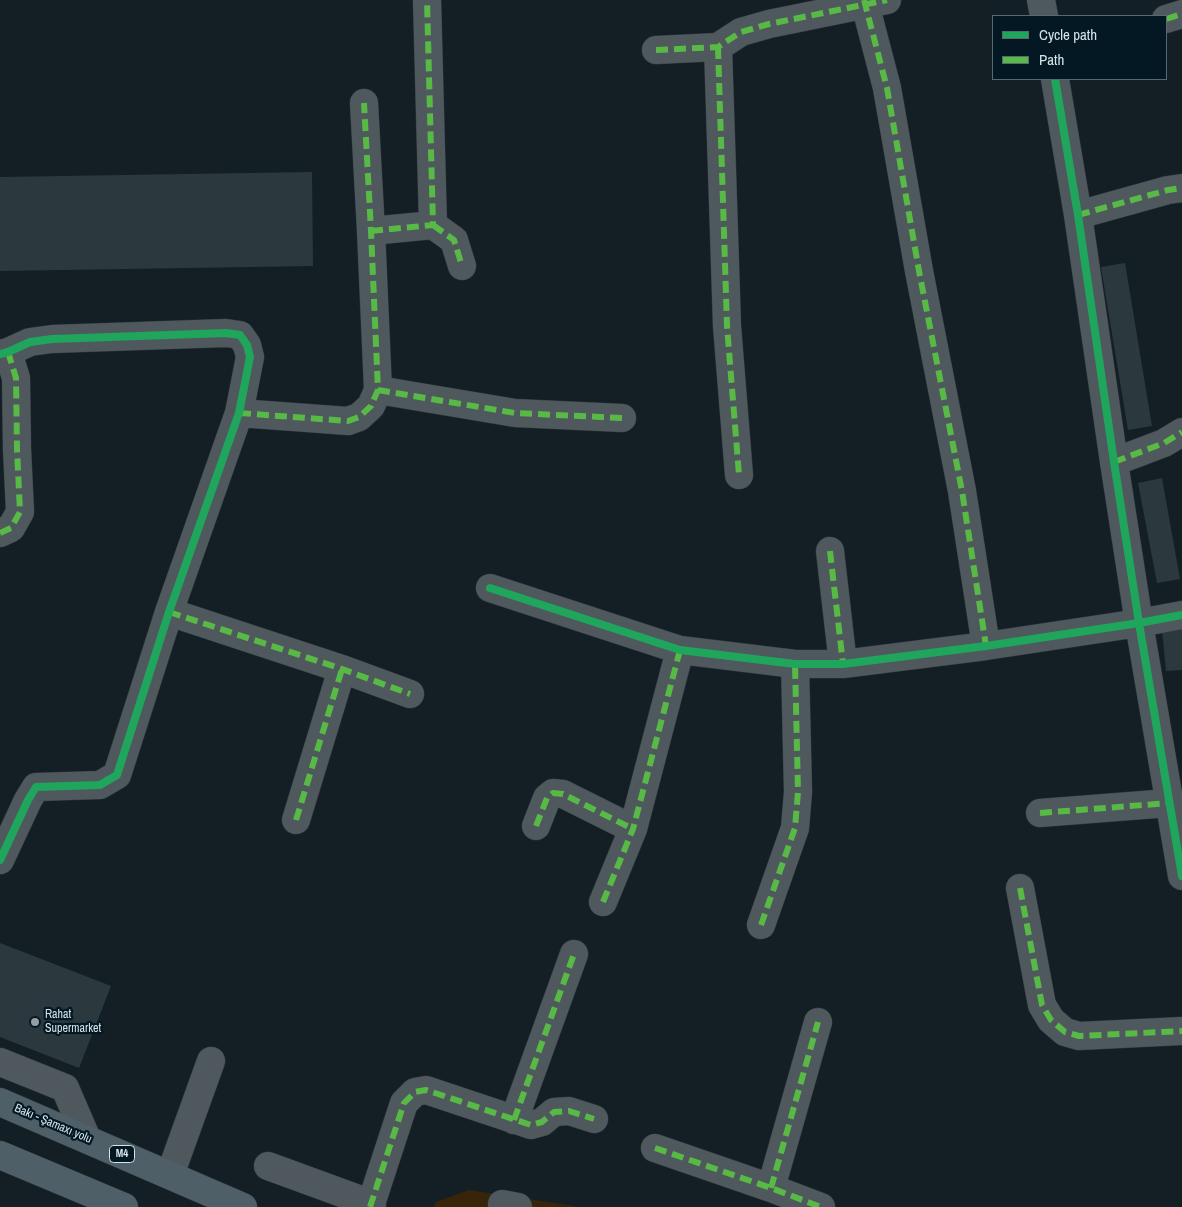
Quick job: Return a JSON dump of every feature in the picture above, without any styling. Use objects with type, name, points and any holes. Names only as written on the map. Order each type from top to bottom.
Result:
[{"type":"highway","name":"Bakı - Şamaxı yolu","points":[[0,1102],[243,1207]]},
{"type":"highway","points":[[0,1155],[124,1207]]},
{"type":"street","points":[[427,0],[434,225]]},
{"type":"street","points":[[1041,0],[1044,15]]},
{"type":"street","points":[[656,50],[718,47],[741,32],[768,24],[872,2],[919,271],[962,491],[986,646]]},
{"type":"street","points":[[1167,19],[1182,14]]},
{"type":"street","points":[[718,47],[727,326],[739,475]]},
{"type":"street","points":[[1055,80],[1078,215],[1139,623],[1182,876]]},
{"type":"street","points":[[239,413],[348,421],[359,417],[371,406],[378,390],[364,103]]},
{"type":"street","points":[[1078,215],[1168,190],[1182,188]]},
{"type":"street","points":[[371,231],[434,225],[454,240],[462,266]]},
{"type":"street","points":[[0,534],[11,528],[20,512],[16,448],[16,378],[4,353],[30,342],[52,339],[226,333],[240,335],[247,345],[250,357],[239,413],[169,612],[116,776],[100,785],[36,787],[0,860]]},
{"type":"street","points":[[378,390],[515,412],[622,418]]},
{"type":"street","points":[[1114,462],[1164,443],[1182,432]]},
{"type":"street","points":[[830,551],[843,664]]},
{"type":"street","points":[[490,588],[680,650],[795,664],[843,664],[986,646],[1182,615]]},
{"type":"street","points":[[169,612],[342,669],[410,694]]},
{"type":"street","points":[[603,902],[633,829],[680,650]]},
{"type":"street","points":[[761,925],[795,828],[798,792],[795,664]]},
{"type":"street","points":[[296,820],[342,669]]},
{"type":"street","points":[[536,826],[547,798],[553,794],[563,794],[633,829]]},
{"type":"street","points":[[1040,813],[1169,803]]},
{"type":"street","points":[[1020,888],[1042,1005],[1051,1020],[1065,1032],[1079,1036],[1182,1031]]},
{"type":"street","points":[[514,1120],[574,954]]},
{"type":"street","points":[[771,1188],[818,1022]]},
{"type":"street","points":[[170,1175],[211,1061]]},
{"type":"street","points":[[0,1062],[65,1088],[87,1139]]},
{"type":"street","points":[[268,1166],[371,1205],[404,1103],[415,1092],[426,1090],[531,1125],[542,1122],[554,1112],[569,1111],[594,1119]]},
{"type":"street","points":[[655,1148],[821,1207]]},
{"type":"shaded area","points":[[469,1190],[581,1207],[434,1207],[436,1202]]},
{"type":"building","points":[[312,172],[313,266],[0,271],[0,177]]},
{"type":"building","points":[[1125,263],[1152,426],[1128,430],[1101,267]]},
{"type":"building","points":[[1162,478],[1180,579],[1157,583],[1138,483]]},
{"type":"building","points":[[1182,628],[1182,670],[1166,671],[1162,630]]},
{"type":"building","points":[[0,943],[111,986],[79,1068],[0,1037]]},
{"type":"marked path","points":[[371,231],[433,225],[427,0]]},
{"type":"marked path","points":[[864,0],[887,88],[919,271],[962,491],[986,646]]},
{"type":"marked path","points":[[656,50],[718,47],[741,32],[769,24],[887,0]]},
{"type":"marked path","points":[[1167,19],[1182,14]]},
{"type":"marked path","points":[[718,47],[727,326],[739,475]]},
{"type":"marked path","points":[[239,413],[348,421],[359,417],[371,406],[378,390],[364,103]]},
{"type":"marked path","points":[[1078,215],[1168,190],[1182,188]]},
{"type":"marked path","points":[[433,225],[454,240],[462,266]]},
{"type":"marked path","points":[[0,533],[11,528],[20,512],[16,378],[8,352]]},
{"type":"marked path","points":[[378,390],[515,413],[622,418]]},
{"type":"marked path","points":[[1114,462],[1164,443],[1182,432]]},
{"type":"marked path","points":[[830,551],[843,664]]},
{"type":"marked path","points":[[169,612],[342,669],[410,694]]},
{"type":"marked path","points":[[603,902],[633,829],[680,650]]},
{"type":"marked path","points":[[761,925],[795,828],[798,792],[795,664]]},
{"type":"marked path","points":[[296,820],[342,669]]},
{"type":"marked path","points":[[536,826],[547,798],[553,793],[563,794],[633,829]]},
{"type":"marked path","points":[[1040,813],[1169,803]]},
{"type":"marked path","points":[[1020,888],[1042,1005],[1051,1020],[1065,1032],[1079,1036],[1182,1031]]},
{"type":"marked path","points":[[514,1120],[574,954]]},
{"type":"marked path","points":[[771,1188],[818,1022]]},
{"type":"marked path","points":[[370,1207],[404,1103],[415,1092],[426,1090],[531,1125],[542,1122],[554,1112],[569,1111],[594,1119]]},
{"type":"marked path","points":[[655,1148],[821,1207]]},
{"type":"cycle path","points":[[1055,80],[1078,215],[1139,623],[1182,876]]},
{"type":"cycle path","points":[[0,354],[30,342],[52,339],[226,333],[240,335],[247,345],[250,357],[239,413],[169,612],[117,775],[100,785],[36,787],[0,860]]},
{"type":"cycle path","points":[[490,588],[680,650],[795,664],[843,664],[986,646],[1182,615]]},
{"type":"place","name":"Rahat Supermarket","points":[[35,1022]]}]
